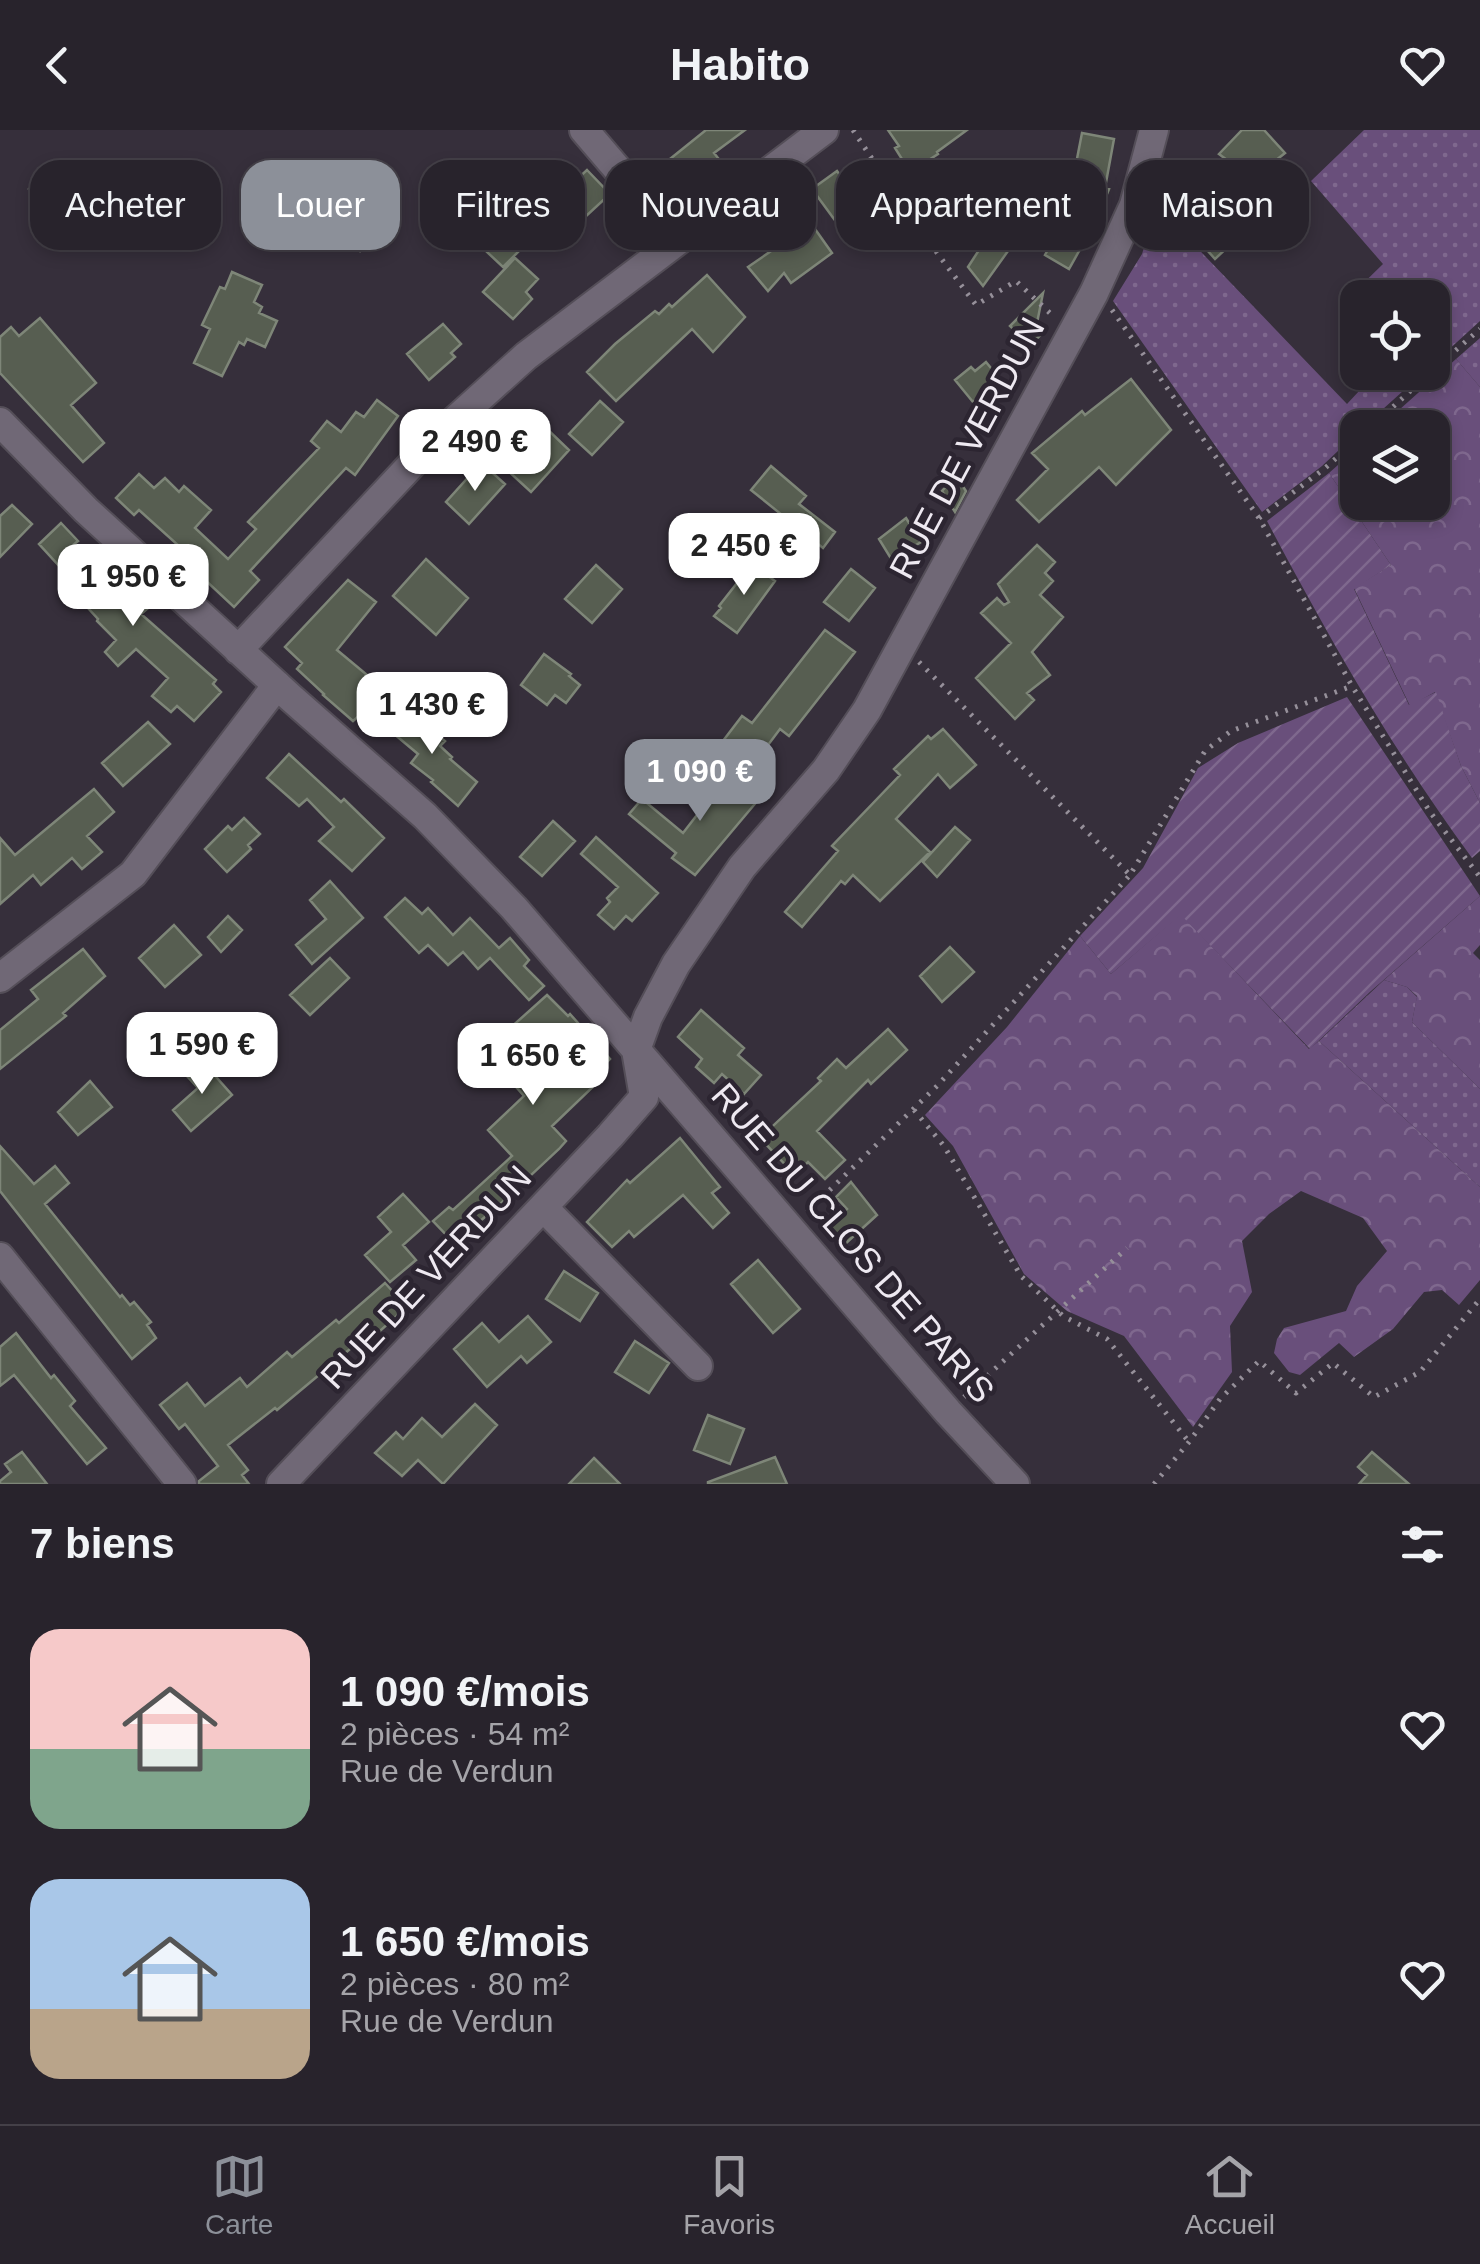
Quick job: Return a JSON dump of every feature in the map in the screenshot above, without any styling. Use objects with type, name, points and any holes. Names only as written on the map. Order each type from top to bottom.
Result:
[{"type":"street","points":[[584,130],[610,160]]},
{"type":"street","points":[[784,160],[824,130]]},
{"type":"street","name":"RUE DE VERDUN","points":[[281,1484],[644,1097],[636,1050],[648,1017],[676,964],[742,867],[826,770],[867,710],[1094,293],[1134,205],[1154,130]]},
{"type":"street","points":[[238,650],[443,430],[526,356],[664,250]]},
{"type":"street","name":"RUE DU CLOS DE PARIS","points":[[5,440],[425,816],[514,908],[948,1412],[1016,1484]]},
{"type":"street","points":[[0,978],[133,874],[277,685]]},
{"type":"street","points":[[544,1207],[698,1366]]},
{"type":"street","points":[[0,1257],[182,1484]]},
{"type":"path","points":[[853,130],[976,305],[1016,281],[1071,333]]},
{"type":"path","points":[[1094,293],[1110,307],[1259,518],[1352,686],[1430,812],[1480,877]]},
{"type":"path","points":[[1450,356],[1480,329]]},
{"type":"path","points":[[1390,410],[1412,390]]},
{"type":"path","points":[[1259,518],[1340,455]]},
{"type":"path","points":[[903,646],[1130,875]]},
{"type":"path","points":[[790,1228],[979,1043],[1130,875],[1204,751],[1231,731],[1352,686]]},
{"type":"path","points":[[914,1110],[944,1146],[1021,1276],[1057,1311],[1107,1339],[1189,1442]]},
{"type":"path","points":[[948,1412],[1127,1248]]},
{"type":"path","points":[[1154,1484],[1220,1399],[1259,1361],[1296,1393],[1333,1364],[1374,1397],[1420,1372],[1480,1299]]},
{"type":"green space","points":[[1364,130],[1480,130],[1480,321],[1450,348],[1450,280],[1367,280],[1383,264],[1311,181]]},
{"type":"green space","points":[[1143,250],[1199,250],[1347,404],[1360,390],[1404,390],[1382,410],[1340,410],[1340,449],[1262,512],[1113,301]]},
{"type":"green space","points":[[1480,338],[1480,387],[1456,359]]},
{"type":"green space","points":[[1456,359],[1480,387],[1480,803],[1461,766],[1435,692],[1410,706],[1354,588],[1391,565],[1361,520],[1450,520],[1450,410],[1399,410],[1421,390],[1450,390],[1450,364]]},
{"type":"green space","points":[[1340,463],[1340,489],[1329,473]]},
{"type":"green space","points":[[1329,473],[1340,489],[1340,520],[1361,520],[1391,565],[1354,589],[1409,705],[1436,692],[1461,766],[1480,803],[1480,851],[1472,858],[1363,693],[1267,521]]},
{"type":"green space","points":[[1347,697],[1480,896],[1310,1049],[1181,915],[1111,974],[1080,936],[1143,868],[1198,768],[1238,743]]},
{"type":"green space","points":[[1480,896],[1480,945],[1473,953],[1480,960],[1480,1089],[1412,1022],[1417,996],[1407,987],[1384,980]]},
{"type":"green space","points":[[1181,914],[1309,1049],[1319,1041],[1480,1187],[1480,1280],[1459,1305],[1442,1290],[1424,1292],[1393,1329],[1354,1357],[1339,1343],[1300,1375],[1289,1372],[1274,1353],[1284,1328],[1346,1311],[1357,1286],[1387,1251],[1363,1218],[1301,1191],[1269,1214],[1242,1241],[1252,1292],[1230,1326],[1232,1372],[1193,1427],[1124,1336],[1067,1311],[1024,1274],[953,1146],[925,1115],[1007,1027],[1080,936],[1111,974]]},
{"type":"green space","points":[[1384,980],[1407,987],[1417,997],[1412,1022],[1480,1089],[1480,1187],[1319,1041]]},
{"type":"building","points":[[706,130],[745,130],[714,153],[716,160],[670,159]]},
{"type":"building","points":[[888,130],[967,130],[929,160],[902,160],[895,148],[899,146]]},
{"type":"building","points":[[1242,130],[1264,130],[1285,153],[1276,160],[1227,160],[1219,154]]},
{"type":"building","points":[[1082,133],[1114,139],[1106,183],[1106,160],[1077,160]]},
{"type":"building","points":[[585,172],[605,189],[605,199],[585,217]]},
{"type":"building","points":[[836,172],[834,219],[816,194],[816,186]]},
{"type":"building","points":[[816,230],[832,253],[791,283],[784,273],[768,291],[748,267],[773,250],[816,250]]},
{"type":"building","points":[[485,250],[520,250],[503,267]]},
{"type":"building","points":[[979,250],[1009,250],[983,286],[968,267]]},
{"type":"building","points":[[1048,250],[1080,250],[1069,269],[1045,255]]},
{"type":"building","points":[[1207,250],[1225,250],[1215,259]]},
{"type":"building","points":[[515,258],[538,279],[526,292],[532,299],[513,319],[483,292]]},
{"type":"building","points":[[232,272],[262,285],[254,302],[262,307],[259,313],[277,321],[265,347],[247,339],[244,345],[239,342],[222,376],[194,363],[210,329],[202,325],[220,287],[225,289]]},
{"type":"building","points":[[707,275],[745,317],[713,352],[692,329],[616,401],[587,372],[655,311],[659,314],[669,304],[672,307]]},
{"type":"building","points":[[1043,293],[1037,323],[1045,331],[1030,345],[1010,326]]},
{"type":"building","points":[[40,318],[96,383],[71,405],[104,443],[83,462],[0,373],[0,337],[11,327],[19,336]]},
{"type":"building","points":[[443,324],[461,344],[451,353],[455,357],[429,380],[407,354]]},
{"type":"building","points":[[986,362],[1000,379],[973,402],[955,380],[971,367],[975,371]]},
{"type":"building","points":[[1131,379],[1171,430],[1116,485],[1099,467],[1039,522],[1017,500],[1048,469],[1032,453],[1082,411],[1085,415]]},
{"type":"building","points":[[377,400],[398,416],[355,475],[346,468],[250,571],[259,580],[234,607],[174,551],[179,546],[139,510],[134,515],[116,498],[139,474],[154,488],[165,478],[179,492],[184,486],[211,510],[195,528],[228,559],[256,529],[248,522],[319,448],[311,441],[327,421],[341,432],[356,412],[364,417]]},
{"type":"building","points":[[600,401],[623,422],[592,455],[569,434]]},
{"type":"building","points":[[546,428],[569,450],[531,492],[505,468]]},
{"type":"building","points":[[771,466],[806,496],[799,504],[835,532],[823,548],[751,490]]},
{"type":"building","points":[[486,467],[505,484],[469,524],[446,502],[473,472],[478,476]]},
{"type":"building","points":[[956,476],[966,491],[955,512],[942,491]]},
{"type":"building","points":[[12,505],[32,524],[0,557],[0,516]]},
{"type":"building","points":[[906,518],[921,542],[908,550],[898,570],[879,539]]},
{"type":"building","points":[[61,523],[78,541],[73,545],[111,583],[114,580],[147,609],[141,614],[216,680],[213,684],[221,692],[194,721],[177,706],[171,712],[152,696],[168,678],[136,649],[118,666],[105,652],[116,640],[76,595],[81,590],[39,544]]},
{"type":"building","points":[[1037,545],[1055,562],[1045,573],[1053,581],[1040,595],[1063,617],[1032,652],[1050,675],[1027,693],[1034,700],[1015,719],[976,678],[1011,643],[981,613],[997,598],[1004,605],[1009,602],[998,584]]},
{"type":"building","points":[[426,559],[468,598],[436,635],[393,596]]},
{"type":"building","points":[[752,564],[775,581],[737,633],[714,616]]},
{"type":"building","points":[[596,565],[622,589],[592,623],[565,599]]},
{"type":"building","points":[[851,569],[875,588],[849,621],[824,602]]},
{"type":"building","points":[[348,580],[376,602],[337,650],[372,679],[365,686],[399,714],[382,735],[360,715],[353,721],[323,695],[297,669],[302,663],[285,647]]},
{"type":"building","points":[[825,630],[855,652],[789,736],[780,729],[741,781],[710,758],[742,716],[752,723]]},
{"type":"building","points":[[544,654],[580,685],[566,703],[555,695],[547,705],[521,685]]},
{"type":"building","points":[[404,707],[445,741],[440,746],[450,759],[477,782],[458,806],[411,763],[418,754],[387,728]]},
{"type":"building","points":[[148,722],[170,744],[123,786],[102,763]]},
{"type":"building","points":[[943,729],[976,765],[950,788],[938,774],[896,819],[930,852],[880,901],[853,875],[845,884],[841,881],[802,927],[785,912],[838,851],[832,846],[900,775],[894,769],[928,736],[931,739]]},
{"type":"building","points":[[289,754],[384,838],[352,871],[319,841],[334,827],[307,799],[299,806],[267,778]]},
{"type":"building","points":[[728,775],[759,799],[695,875],[672,858],[676,853],[629,814],[642,799],[683,833]]},
{"type":"building","points":[[94,789],[114,812],[87,836],[102,852],[82,869],[72,858],[41,885],[33,875],[0,904],[0,838],[15,855]]},
{"type":"building","points":[[244,818],[260,834],[248,845],[251,849],[227,872],[205,849],[228,826],[232,830]]},
{"type":"building","points":[[553,821],[575,841],[542,876],[520,857]]},
{"type":"building","points":[[955,827],[970,840],[937,877],[923,862]]},
{"type":"building","points":[[596,837],[658,893],[632,921],[626,916],[614,929],[598,915],[618,887],[581,854]]},
{"type":"building","points":[[330,881],[363,918],[312,964],[296,945],[326,919],[310,900]]},
{"type":"building","points":[[405,898],[422,914],[428,908],[453,935],[470,918],[499,948],[510,938],[529,960],[524,966],[544,986],[529,1000],[490,958],[478,969],[463,952],[448,965],[428,945],[419,953],[385,917]]},
{"type":"building","points":[[228,916],[242,930],[221,952],[208,937]]},
{"type":"building","points":[[174,925],[201,955],[165,987],[139,958]]},
{"type":"building","points":[[950,947],[974,972],[942,1002],[920,976]]},
{"type":"building","points":[[83,949],[105,976],[63,1013],[66,1016],[0,1069],[0,1030],[38,999],[31,990]]},
{"type":"building","points":[[330,958],[349,978],[310,1015],[290,995]]},
{"type":"building","points":[[547,995],[570,1014],[610,1059],[593,1076],[598,1082],[552,1126],[566,1141],[454,1243],[433,1221],[449,1207],[453,1210],[512,1156],[488,1130],[524,1096],[509,1079],[533,1057],[508,1030]]},
{"type":"building","points":[[701,1010],[744,1048],[738,1055],[761,1075],[744,1094],[722,1074],[714,1083],[696,1067],[702,1059],[678,1037]]},
{"type":"building","points":[[888,1029],[907,1050],[871,1084],[868,1080],[817,1131],[845,1160],[825,1179],[808,1162],[795,1175],[760,1138],[821,1081],[818,1078],[837,1059],[846,1068]]},
{"type":"building","points":[[202,1061],[232,1095],[191,1131],[173,1110],[198,1088],[186,1075]]},
{"type":"building","points":[[90,1081],[112,1107],[78,1135],[58,1112]]},
{"type":"building","points":[[680,1138],[720,1187],[712,1193],[729,1213],[713,1228],[683,1195],[634,1237],[629,1231],[612,1247],[587,1222],[627,1180],[630,1183]]},
{"type":"building","points":[[0,1146],[34,1184],[55,1166],[69,1183],[45,1204],[120,1297],[130,1305],[134,1302],[151,1322],[147,1325],[156,1338],[132,1359],[0,1191]]},
{"type":"building","points":[[851,1182],[877,1215],[844,1245],[829,1227],[847,1209],[836,1197]]},
{"type":"building","points":[[403,1194],[429,1222],[403,1245],[416,1260],[390,1282],[365,1255],[391,1232],[378,1217]]},
{"type":"building","points":[[758,1260],[800,1309],[773,1333],[731,1284]]},
{"type":"building","points":[[564,1271],[598,1293],[580,1321],[546,1299]]},
{"type":"building","points":[[385,1283],[407,1307],[372,1338],[368,1334],[277,1410],[228,1445],[248,1470],[242,1475],[249,1484],[199,1484],[218,1466],[185,1424],[179,1429],[160,1405],[187,1383],[205,1406],[240,1378],[247,1387],[287,1352],[292,1357],[336,1320],[339,1323]]},
{"type":"building","points":[[528,1316],[551,1342],[527,1363],[521,1356],[487,1387],[454,1349],[482,1323],[499,1342]]},
{"type":"building","points":[[16,1333],[51,1378],[54,1375],[75,1401],[70,1406],[106,1448],[87,1464],[14,1375],[0,1386],[0,1347]]},
{"type":"building","points":[[635,1341],[669,1363],[649,1393],[615,1372]]},
{"type":"building","points":[[475,1404],[497,1425],[443,1484],[418,1460],[402,1476],[375,1453],[396,1432],[403,1439],[422,1418],[442,1437]]},
{"type":"building","points":[[708,1415],[744,1429],[730,1464],[694,1450]]},
{"type":"building","points":[[22,1452],[47,1484],[0,1484],[11,1472],[5,1464]]},
{"type":"building","points":[[1372,1452],[1409,1484],[1359,1484],[1367,1475],[1358,1467]]},
{"type":"building","points":[[775,1457],[787,1484],[708,1484],[708,1482]]},
{"type":"building","points":[[594,1458],[620,1484],[569,1484]]}]
